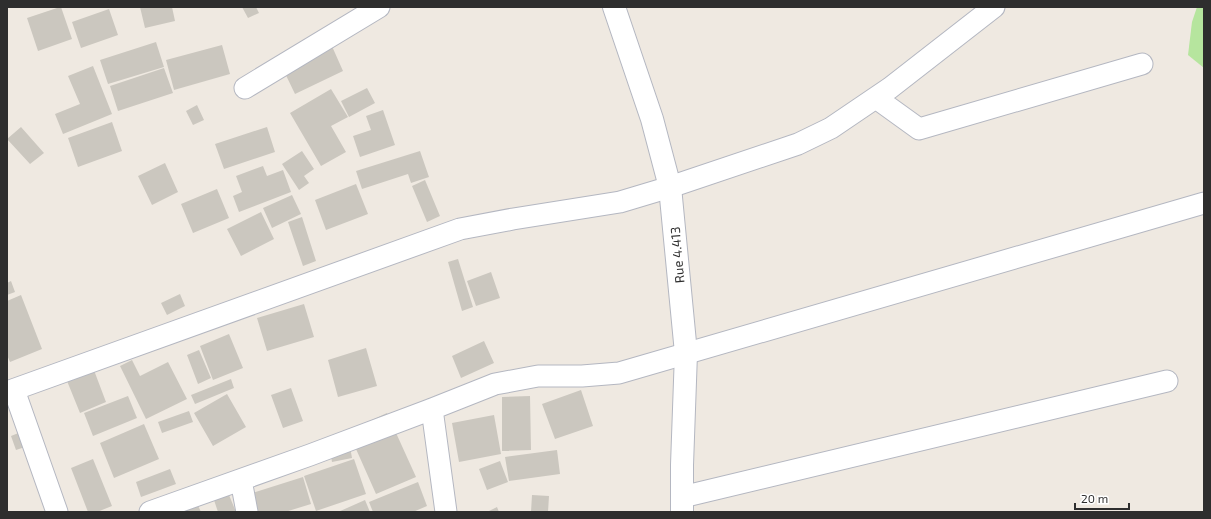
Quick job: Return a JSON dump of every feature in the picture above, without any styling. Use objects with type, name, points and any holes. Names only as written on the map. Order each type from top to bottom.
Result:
[{"type":"street","points":[[245,88],[380,7]]},
{"type":"street","name":"Rue 4.413","points":[[614,7],[652,119],[670,187],[686,354],[682,504]]},
{"type":"street","points":[[58,512],[10,391],[460,229],[620,202],[670,187],[798,144],[831,128],[876,98],[994,7]]},
{"type":"street","points":[[876,98],[919,129],[1142,64]]},
{"type":"street","points":[[150,512],[241,480],[495,384],[538,376],[582,376],[619,373],[1204,203]]},
{"type":"street","points":[[682,504],[1167,381]]},
{"type":"street","points":[[432,409],[446,512]]},
{"type":"street","points":[[241,480],[247,512]]},
{"type":"green space","points":[[1197,7],[1204,7],[1204,68],[1188,55],[1192,22]]},
{"type":"building","points":[[60,7],[72,39],[38,51],[27,18]]},
{"type":"building","points":[[140,7],[172,7],[175,21],[145,28]]},
{"type":"building","points":[[242,7],[256,7],[259,13],[248,18]]},
{"type":"building","points":[[109,9],[118,35],[81,48],[72,22]]},
{"type":"building","points":[[156,42],[164,67],[108,84],[100,60]]},
{"type":"building","points":[[331,44],[343,71],[295,94],[282,67]]},
{"type":"building","points":[[222,45],[230,74],[174,90],[166,60]]},
{"type":"building","points":[[93,66],[112,114],[63,134],[55,114],[80,104],[68,76]]},
{"type":"building","points":[[164,68],[173,93],[118,111],[110,86]]},
{"type":"building","points":[[367,88],[375,103],[349,117],[341,101]]},
{"type":"building","points":[[331,89],[348,117],[331,126],[346,152],[321,166],[290,113]]},
{"type":"building","points":[[197,105],[204,120],[193,125],[186,111]]},
{"type":"building","points":[[383,110],[395,145],[360,157],[353,136],[371,130],[366,116]]},
{"type":"building","points":[[112,122],[122,151],[78,167],[68,138]]},
{"type":"building","points":[[21,127],[44,153],[30,164],[7,139]]},
{"type":"building","points":[[267,127],[275,152],[224,169],[215,144]]},
{"type":"building","points":[[302,151],[314,169],[304,176],[309,183],[299,190],[282,164]]},
{"type":"building","points":[[420,151],[429,177],[411,183],[408,174],[362,189],[356,171]]},
{"type":"building","points":[[165,163],[178,192],[152,205],[138,176]]},
{"type":"building","points":[[263,166],[267,176],[283,170],[291,192],[239,212],[233,196],[242,192],[236,176]]},
{"type":"building","points":[[425,180],[440,216],[427,222],[412,186]]},
{"type":"building","points":[[356,184],[368,214],[326,230],[315,200]]},
{"type":"building","points":[[217,189],[229,218],[193,233],[181,204]]},
{"type":"building","points":[[292,195],[301,214],[272,228],[263,208]]},
{"type":"building","points":[[261,212],[274,239],[241,256],[227,229]]},
{"type":"building","points":[[302,217],[316,261],[303,266],[288,222]]},
{"type":"building","points":[[458,259],[473,307],[462,311],[448,262]]},
{"type":"building","points":[[491,272],[500,298],[476,306],[467,281]]},
{"type":"building","points":[[11,281],[15,292],[7,295],[7,283]]},
{"type":"building","points":[[180,294],[185,306],[167,315],[161,303]]},
{"type":"building","points":[[21,295],[42,349],[10,362],[7,355],[7,301]]},
{"type":"building","points":[[304,304],[314,337],[267,351],[257,318]]},
{"type":"building","points":[[229,334],[243,368],[213,380],[200,346]]},
{"type":"building","points":[[484,341],[494,363],[461,378],[452,356]]},
{"type":"building","points":[[366,348],[377,386],[338,397],[328,360]]},
{"type":"building","points":[[199,350],[211,378],[198,384],[187,355]]},
{"type":"building","points":[[132,360],[140,376],[168,362],[187,399],[146,419],[120,366]]},
{"type":"building","points":[[92,365],[106,402],[80,413],[65,376]]},
{"type":"building","points":[[231,379],[234,388],[195,404],[191,395]]},
{"type":"building","points":[[291,388],[303,421],[283,428],[271,395]]},
{"type":"building","points":[[581,390],[593,426],[555,439],[542,404]]},
{"type":"building","points":[[227,394],[246,427],[213,446],[194,413]]},
{"type":"building","points":[[128,396],[137,418],[93,436],[84,413]]},
{"type":"building","points":[[530,396],[531,450],[502,451],[502,397]]},
{"type":"building","points":[[189,411],[193,422],[162,433],[158,422]]},
{"type":"building","points":[[387,413],[416,477],[376,494],[348,431]]},
{"type":"building","points":[[494,415],[501,454],[459,462],[452,423]]},
{"type":"building","points":[[144,424],[159,459],[114,478],[100,443]]},
{"type":"building","points":[[21,432],[25,447],[16,450],[11,436]]},
{"type":"building","points":[[349,441],[352,458],[332,462],[329,445]]},
{"type":"building","points":[[557,450],[560,474],[509,481],[505,457]]},
{"type":"building","points":[[93,459],[112,506],[97,512],[88,512],[71,468]]},
{"type":"building","points":[[354,459],[366,494],[316,511],[304,476]]},
{"type":"building","points":[[500,461],[508,482],[487,490],[479,469]]},
{"type":"building","points":[[170,469],[176,484],[141,497],[136,482]]},
{"type":"building","points":[[303,477],[311,504],[285,512],[255,512],[249,494]]},
{"type":"building","points":[[418,482],[427,506],[413,512],[373,512],[369,502]]},
{"type":"building","points":[[229,495],[236,512],[218,512],[214,500]]},
{"type":"building","points":[[532,495],[549,496],[548,512],[531,512]]},
{"type":"building","points":[[195,499],[201,512],[176,512]]},
{"type":"building","points":[[365,500],[370,512],[338,512]]},
{"type":"building","points":[[497,507],[499,512],[487,512]]}]
